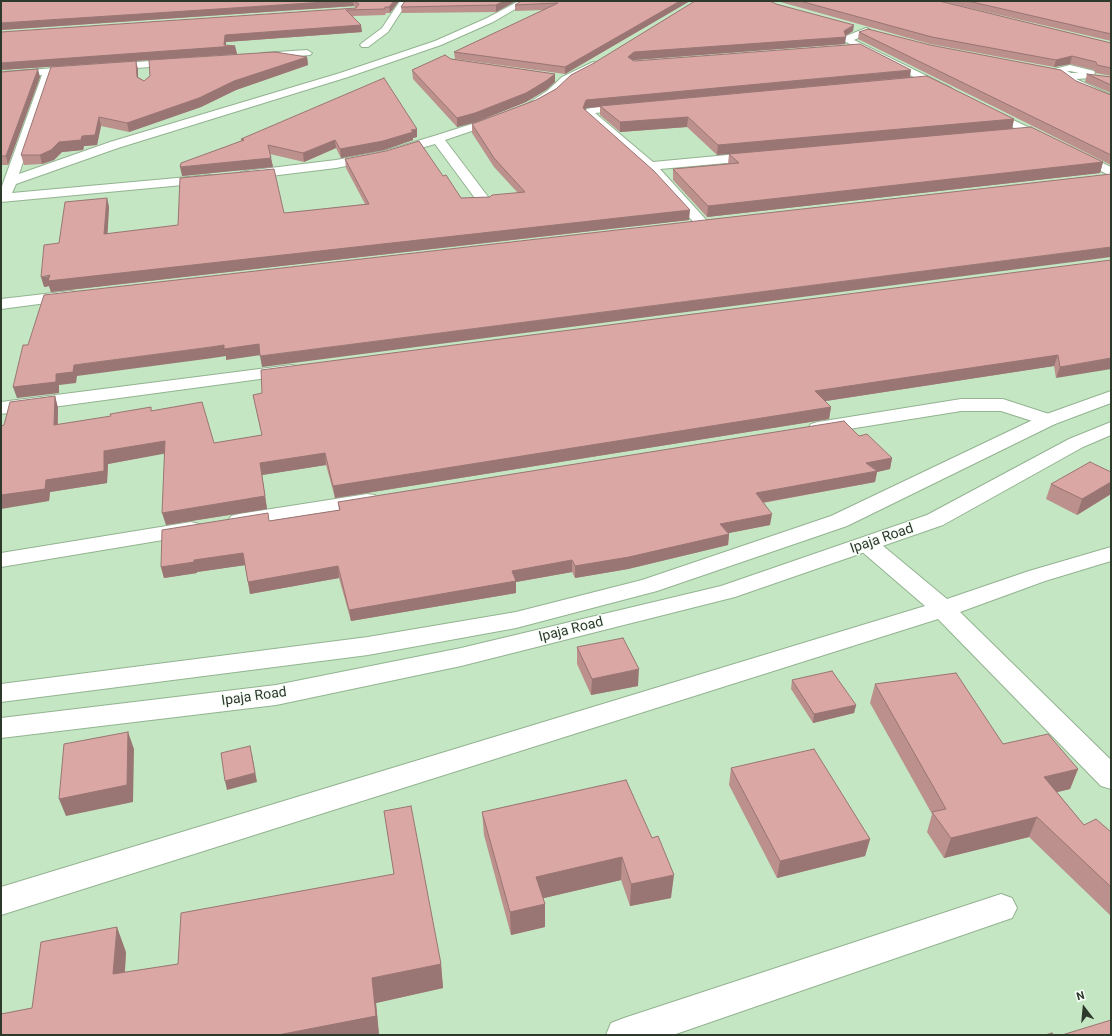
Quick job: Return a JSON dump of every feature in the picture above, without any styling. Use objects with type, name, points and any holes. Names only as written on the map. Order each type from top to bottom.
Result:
[{"type":"street","points":[[365,45],[385,30],[404,1]]},
{"type":"street","points":[[10,182],[114,145],[344,75],[438,43],[490,20],[525,1]]},
{"type":"street","points":[[852,27],[870,32],[849,38],[852,43],[955,94]]},
{"type":"street","points":[[844,48],[859,47]]},
{"type":"street","points":[[253,57],[307,53]]},
{"type":"street","points":[[234,176],[336,164],[386,154],[438,140],[531,106],[551,93],[566,79],[602,59]]},
{"type":"street","points":[[1,75],[190,61]]},
{"type":"street","points":[[144,64],[145,78]]},
{"type":"street","points":[[1047,69],[1066,72],[1091,72],[1066,72]]},
{"type":"street","points":[[48,72],[2,201],[218,178]]},
{"type":"street","points":[[1066,72],[1072,81],[1111,99]]},
{"type":"street","points":[[551,77],[566,79]]},
{"type":"street","points":[[905,82],[928,80]]},
{"type":"street","points":[[975,104],[1111,172]]},
{"type":"street","points":[[641,106],[600,109],[589,113],[650,166],[702,223]]},
{"type":"street","points":[[1008,134],[1029,132]]},
{"type":"street","points":[[438,140],[485,202]]},
{"type":"street","points":[[650,166],[772,155]]},
{"type":"street","points":[[1096,179],[1111,177]]},
{"type":"street","points":[[686,225],[718,221]]},
{"type":"street","points":[[1,304],[88,294]]},
{"type":"street","points":[[1,408],[310,368]]},
{"type":"street","name":"Ipaja Road","points":[[1,693],[368,646],[516,620],[649,586],[839,521],[1048,420],[1111,397]]},
{"type":"street","points":[[795,431],[961,404],[1002,405],[1048,420]]},
{"type":"street","name":"Ipaja Road","points":[[1,728],[276,695],[461,657],[727,592],[868,545],[936,520],[1076,444],[1111,428]]},
{"type":"street","points":[[1,560],[386,497]]},
{"type":"street","points":[[868,545],[943,609],[1111,778]]},
{"type":"street","points":[[1,900],[943,609],[1037,576],[1111,554]]},
{"type":"street","points":[[624,1035],[1001,908]]},
{"type":"building","points":[[1,1],[341,1],[1,23]]},
{"type":"building","points":[[354,1],[394,1],[389,7],[385,7],[385,9],[346,10],[361,25],[225,35],[224,45],[235,46],[1,63],[1,32],[356,8],[359,4]]},
{"type":"building","points":[[405,1],[504,1],[496,5],[401,7]]},
{"type":"building","points":[[521,1],[680,1],[565,67],[454,52],[558,3],[515,5]]},
{"type":"building","points":[[695,1],[770,1],[776,4],[854,25],[844,31],[846,37],[634,52],[628,57],[634,61],[860,44],[911,70],[586,100],[583,108],[654,171],[690,210],[48,281],[50,275],[41,277],[44,245],[59,243],[65,202],[107,198],[104,234],[178,225],[180,178],[274,169],[284,213],[369,204],[345,159],[386,151],[419,141],[443,176],[446,175],[461,198],[490,197],[492,195],[525,192],[494,158],[472,124],[536,100],[556,89],[571,75],[594,63]]},
{"type":"building","points":[[800,1],[939,1],[1111,43],[1111,68],[1097,65],[1096,62],[1072,56],[1056,60],[932,37]]},
{"type":"building","points":[[968,1],[1111,1],[1111,34]]},
{"type":"building","points":[[868,29],[930,45],[1061,70],[1076,81],[1111,95],[1111,155],[859,32]]},
{"type":"building","points":[[275,52],[307,57],[234,81],[199,98],[127,123],[99,117],[95,135],[82,136],[81,140],[59,142],[51,150],[40,155],[21,155],[51,67],[136,61],[137,77],[144,81],[150,76],[149,60]]},
{"type":"building","points":[[445,55],[451,59],[555,74],[526,93],[475,113],[457,118],[412,70]]},
{"type":"building","points":[[38,69],[6,156],[1,156],[1,72]]},
{"type":"building","points":[[1087,74],[1111,77],[1111,85]]},
{"type":"building","points":[[927,76],[1014,119],[718,145],[688,117],[620,122],[600,106]]},
{"type":"building","points":[[384,78],[417,129],[411,130],[413,132],[383,141],[340,149],[335,140],[303,153],[268,145],[271,158],[180,167],[181,163],[244,140],[241,139]]},
{"type":"building","points":[[1031,127],[1103,162],[708,206],[673,169],[739,163],[729,154]]},
{"type":"building","points":[[1111,174],[1111,247],[260,356],[259,344],[224,349],[224,345],[74,365],[73,372],[56,374],[56,382],[13,387],[23,345],[28,345],[44,295]]},
{"type":"building","points":[[1111,260],[1111,358],[1060,367],[1058,355],[815,391],[831,407],[333,486],[325,453],[260,463],[265,496],[162,513],[165,441],[104,451],[104,471],[46,480],[45,489],[1,495],[1,426],[4,425],[10,402],[55,396],[54,425],[111,416],[110,414],[151,407],[151,411],[202,402],[214,443],[262,435],[253,395],[262,393],[261,370]]},
{"type":"building","points":[[844,421],[859,436],[867,434],[892,458],[866,463],[877,471],[756,493],[772,514],[720,524],[729,534],[629,557],[575,566],[572,560],[512,571],[516,581],[349,610],[338,566],[248,582],[243,553],[194,560],[194,562],[161,567],[162,530],[268,513],[269,521],[340,510],[338,502]]},
{"type":"building","points":[[1090,462],[1111,472],[1111,482],[1082,499],[1051,484]]},
{"type":"building","points":[[623,638],[639,669],[592,679],[577,647]]},
{"type":"building","points":[[832,671],[856,705],[814,714],[792,680]]},
{"type":"building","points":[[956,673],[1003,744],[1048,734],[1078,769],[1044,777],[1084,825],[1096,819],[1111,832],[1111,887],[1037,817],[951,838],[932,812],[946,809],[875,684]]},
{"type":"building","points":[[128,732],[127,785],[59,799],[64,744]]},
{"type":"building","points":[[250,746],[255,773],[225,781],[221,753]]},
{"type":"building","points":[[814,749],[870,839],[780,861],[731,768]]},
{"type":"building","points":[[626,780],[652,838],[658,836],[674,875],[631,884],[622,857],[536,877],[545,904],[510,912],[482,812]]},
{"type":"building","points":[[411,806],[441,964],[372,978],[376,1016],[278,1035],[1,1035],[1,1014],[32,1008],[41,942],[117,927],[113,974],[178,964],[181,913],[394,874],[384,811]]},
{"type":"building","points":[[1111,1020],[1111,1035],[1062,1035]]}]
